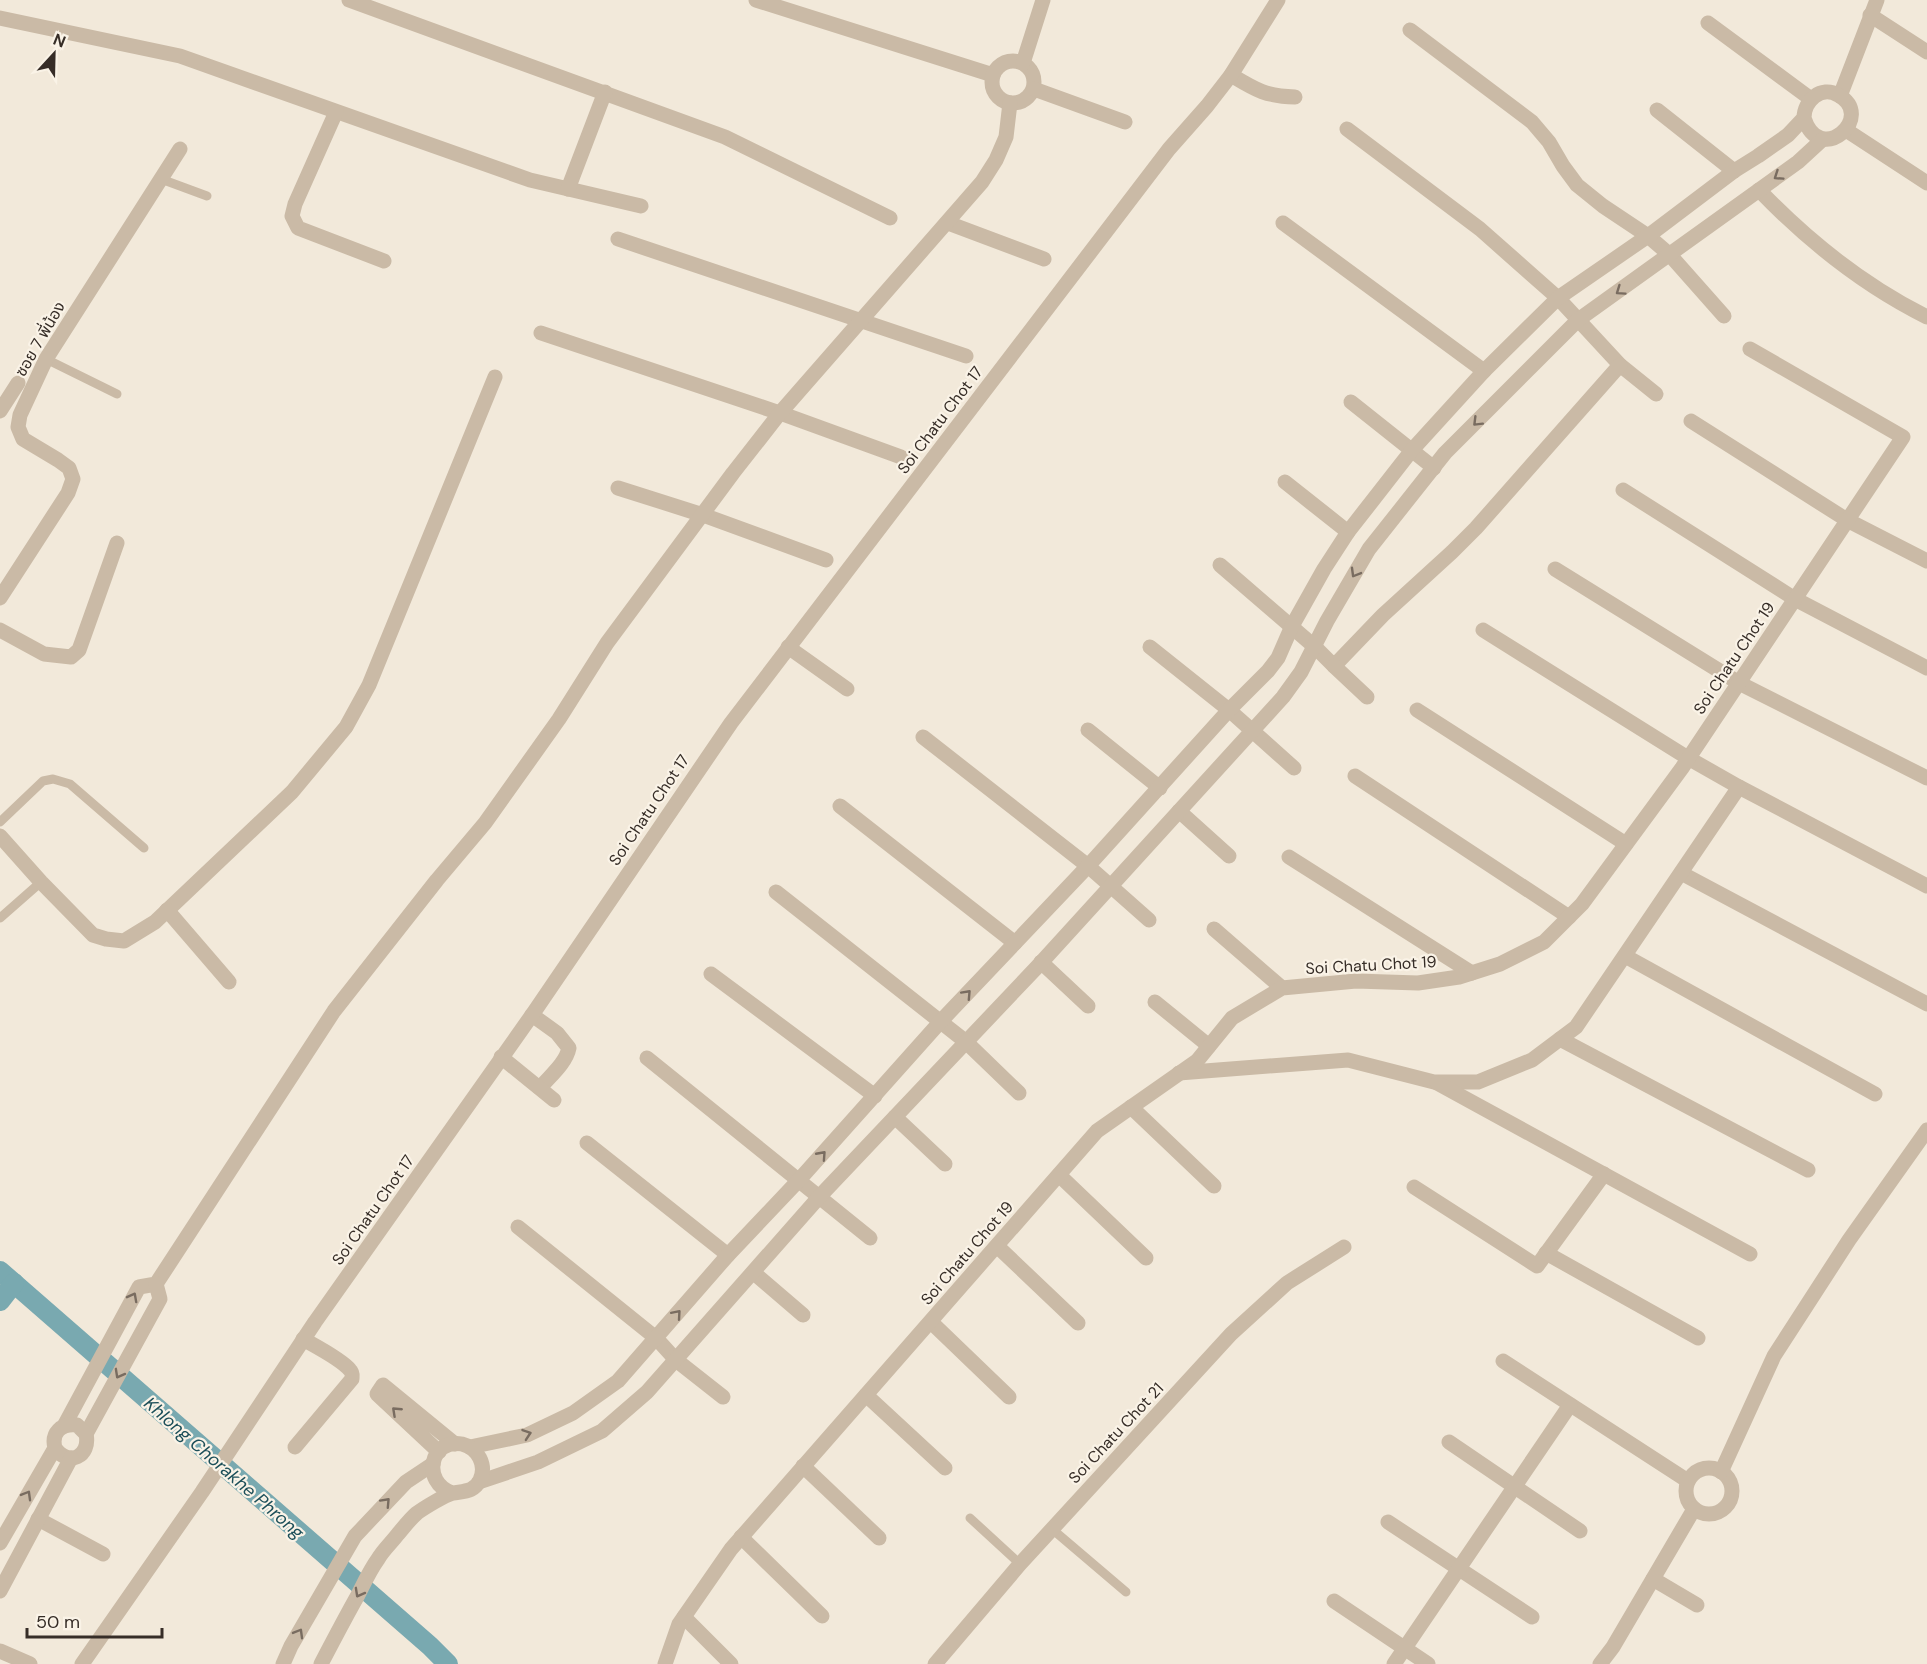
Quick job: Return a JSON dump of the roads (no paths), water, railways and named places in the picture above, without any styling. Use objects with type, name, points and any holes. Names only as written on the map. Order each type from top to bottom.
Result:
[{"type":"street","points":[[350,0],[725,137],[890,218]]},
{"type":"street","points":[[756,0],[993,75]]},
{"type":"street","points":[[1023,63],[1042,0]]},
{"type":"street","name":"Soi Chatu Chot 17","points":[[82,1664],[237,1441],[303,1339],[532,1015],[731,723],[1169,149],[1231,75],[1278,0]]},
{"type":"street","points":[[1840,96],[1877,0]]},
{"type":"street","points":[[1870,15],[1927,52]]},
{"type":"street","points":[[0,18],[180,56],[530,180],[641,206]]},
{"type":"street","points":[[1708,23],[1811,99]]},
{"type":"street","points":[[1410,30],[1532,122],[1549,142],[1577,185],[1603,206],[1648,236],[1670,255],[1724,316]]},
{"type":"street","points":[[1016,60],[1023,63],[1033,74],[1034,89],[1024,100],[1010,103],[997,96],[993,90],[993,75],[1002,63],[1016,60]]},
{"type":"street","points":[[1231,75],[1258,91],[1274,96],[1295,97]]},
{"type":"street","points":[[1034,89],[1125,122]]},
{"type":"street","points":[[568,189],[604,92]]},
{"type":"street","points":[[1833,92],[1846,101],[1850,108],[1850,124],[1840,136],[1823,139],[1814,135],[1807,128],[1804,118],[1806,104],[1811,99],[1818,94],[1833,92]]},
{"type":"street","points":[[71,1458],[58,1454],[54,1435],[63,1426],[139,1287],[156,1284],[334,1011],[492,813],[559,719],[607,643],[780,413],[982,182],[996,160],[1006,137],[1010,103]]},
{"type":"street","points":[[1657,110],[1734,171]]},
{"type":"street","points":[[336,112],[295,204],[292,216],[298,228],[384,261]]},
{"type":"street","points":[[283,1664],[355,1536],[406,1482],[447,1446],[454,1444],[470,1447],[527,1435],[573,1413],[618,1381],[728,1255],[800,1180],[941,1021],[1088,866],[1229,710],[1268,671],[1278,658],[1292,626],[1324,569],[1348,532],[1412,450],[1484,371],[1558,298],[1648,236],[1734,171],[1788,135],[1804,118]]},
{"type":"street","points":[[1347,129],[1480,229],[1558,298],[1620,365],[1656,394]]},
{"type":"street","points":[[1846,130],[1927,183]]},
{"type":"street","points":[[321,1664],[378,1558],[415,1514],[452,1493],[468,1492],[479,1482],[538,1462],[602,1431],[648,1392],[820,1196],[1041,962],[1283,697],[1302,672],[1327,621],[1369,549],[1445,453],[1578,320],[1798,162],[1823,139]]},
{"type":"street","name":"ซอย 7 พี่น้อง","points":[[0,598],[68,493],[73,479],[69,468],[23,439],[18,427],[20,415],[46,359],[180,149]]},
{"type":"street","points":[[1759,190],[1807,237],[1852,272],[1905,306],[1927,317]]},
{"type":"street","points":[[948,223],[1044,260]]},
{"type":"street","points":[[1283,223],[1484,371]]},
{"type":"street","points":[[618,239],[966,356]]},
{"type":"street","points":[[541,333],[780,413],[901,457]]},
{"type":"street","name":"Soi Chatu Chot 19","points":[[665,1664],[679,1624],[731,1549],[1097,1131],[1197,1061],[1232,1018],[1282,988],[1356,981],[1418,983],[1459,977],[1500,964],[1544,942],[1582,904],[1688,758],[1903,437],[1750,349]]},
{"type":"street","points":[[1334,666],[1383,615],[1476,528],[1620,365]]},
{"type":"street","points":[[0,836],[93,935],[124,941],[155,922],[292,792],[346,727],[369,685],[495,378]]},
{"type":"street","points":[[0,411],[18,383]]},
{"type":"street","points":[[1351,402],[1434,468]]},
{"type":"street","points":[[1691,420],[1847,520],[1927,561]]},
{"type":"street","points":[[1285,482],[1348,532]]},
{"type":"street","points":[[618,488],[703,515],[826,560]]},
{"type":"street","points":[[1623,490],[1795,599],[1927,668]]},
{"type":"street","points":[[0,630],[44,654],[71,657],[79,650],[117,543]]},
{"type":"street","points":[[1220,565],[1315,646],[1367,697]]},
{"type":"street","points":[[1555,569],[1739,683],[1927,778]]},
{"type":"street","points":[[1483,630],[1688,758],[1927,886]]},
{"type":"street","points":[[788,647],[847,689]]},
{"type":"street","points":[[1150,647],[1229,710],[1294,768]]},
{"type":"street","points":[[1417,710],[1626,844]]},
{"type":"street","points":[[1088,730],[1160,788]]},
{"type":"street","points":[[923,737],[1088,866],[1149,920]]},
{"type":"street","points":[[1355,776],[1569,917]]},
{"type":"street","points":[[1434,1082],[1478,1082],[1532,1060],[1576,1027],[1739,787]]},
{"type":"street","points":[[840,806],[1015,943]]},
{"type":"street","points":[[1179,811],[1229,856]]},
{"type":"street","points":[[1289,856],[1472,973]]},
{"type":"street","points":[[1681,873],[1927,1004]]},
{"type":"street","points":[[776,892],[941,1021],[1019,1093]]},
{"type":"street","points":[[167,910],[229,982]]},
{"type":"street","points":[[1214,929],[1282,988]]},
{"type":"street","points":[[1625,956],[1875,1094]]},
{"type":"street","points":[[1041,962],[1088,1006]]},
{"type":"street","points":[[711,974],[875,1096]]},
{"type":"street","points":[[1155,1002],[1209,1046]]},
{"type":"street","points":[[532,1015],[557,1033],[569,1048],[561,1064],[540,1088]]},
{"type":"street","points":[[1560,1039],[1808,1170]]},
{"type":"street","points":[[501,1057],[554,1100]]},
{"type":"street","points":[[647,1058],[870,1238]]},
{"type":"street","points":[[1179,1073],[1348,1060],[1434,1082],[1750,1254]]},
{"type":"street","points":[[1131,1107],[1214,1186]]},
{"type":"street","points":[[895,1117],[945,1164]]},
{"type":"street","points":[[1721,1472],[1774,1356],[1849,1240],[1927,1130]]},
{"type":"street","points":[[586,1143],[728,1255]]},
{"type":"street","points":[[1414,1187],[1537,1266],[1604,1174]]},
{"type":"street","points":[[1059,1175],[1146,1258]]},
{"type":"street","points":[[518,1227],[656,1338],[676,1360],[723,1397]]},
{"type":"street","points":[[998,1246],[1078,1323]]},
{"type":"street","name":"Soi Chatu Chot 21","points":[[935,1664],[1020,1564],[1231,1334],[1287,1283],[1344,1247]]},
{"type":"street","points":[[1546,1253],[1698,1338]]},
{"type":"street","points":[[754,1273],[803,1315]]},
{"type":"street","points":[[0,1591],[71,1458],[83,1453],[86,1448],[86,1434],[160,1299],[156,1284]]},
{"type":"street","points":[[931,1322],[1010,1397]]},
{"type":"street","points":[[295,1447],[352,1379],[350,1369],[303,1339]]},
{"type":"street","points":[[1503,1361],[1688,1481]]},
{"type":"street","points":[[452,1493],[439,1486],[434,1479],[436,1458],[377,1394],[383,1385],[454,1444]]},
{"type":"street","points":[[866,1395],[945,1468]]},
{"type":"street","points":[[1394,1664],[1570,1405]]},
{"type":"street","points":[[63,1426],[76,1425],[86,1434]]},
{"type":"street","points":[[1449,1442],[1580,1531]]},
{"type":"street","points":[[470,1447],[480,1459],[482,1474],[479,1482]]},
{"type":"street","points":[[26,1542],[2,1534],[55,1448]]},
{"type":"street","points":[[803,1466],[879,1538]]},
{"type":"street","points":[[1706,1469],[1721,1472],[1730,1483],[1731,1497],[1728,1504],[1723,1510],[1708,1514],[1694,1509],[1687,1496],[1688,1481],[1693,1475],[1706,1469]]},
{"type":"street","points":[[1602,1664],[1694,1509]]},
{"type":"street","points":[[38,1519],[103,1554]]},
{"type":"street","points":[[1388,1521],[1532,1617]]},
{"type":"street","points":[[741,1537],[822,1616]]},
{"type":"street","points":[[1653,1579],[1697,1605]]},
{"type":"street","points":[[1334,1601],[1428,1664]]},
{"type":"street","points":[[684,1617],[731,1664]]},
{"type":"street","points":[[0,1651],[30,1664]]},
{"type":"lane","points":[[161,179],[207,196]]},
{"type":"lane","points":[[46,359],[117,394]]},
{"type":"lane","points":[[0,822],[42,781],[53,779],[70,784],[144,848]]},
{"type":"lane","points":[[0,918],[41,882]]},
{"type":"lane","points":[[970,1518],[1020,1564]]},
{"type":"lane","points":[[1052,1530],[1126,1592]]},
{"type":"waterway","name":"Khlong Chorakhe Phrong","points":[[0,1271],[448,1664]]},
{"type":"waterway","points":[[0,1301],[14,1283]]}]
